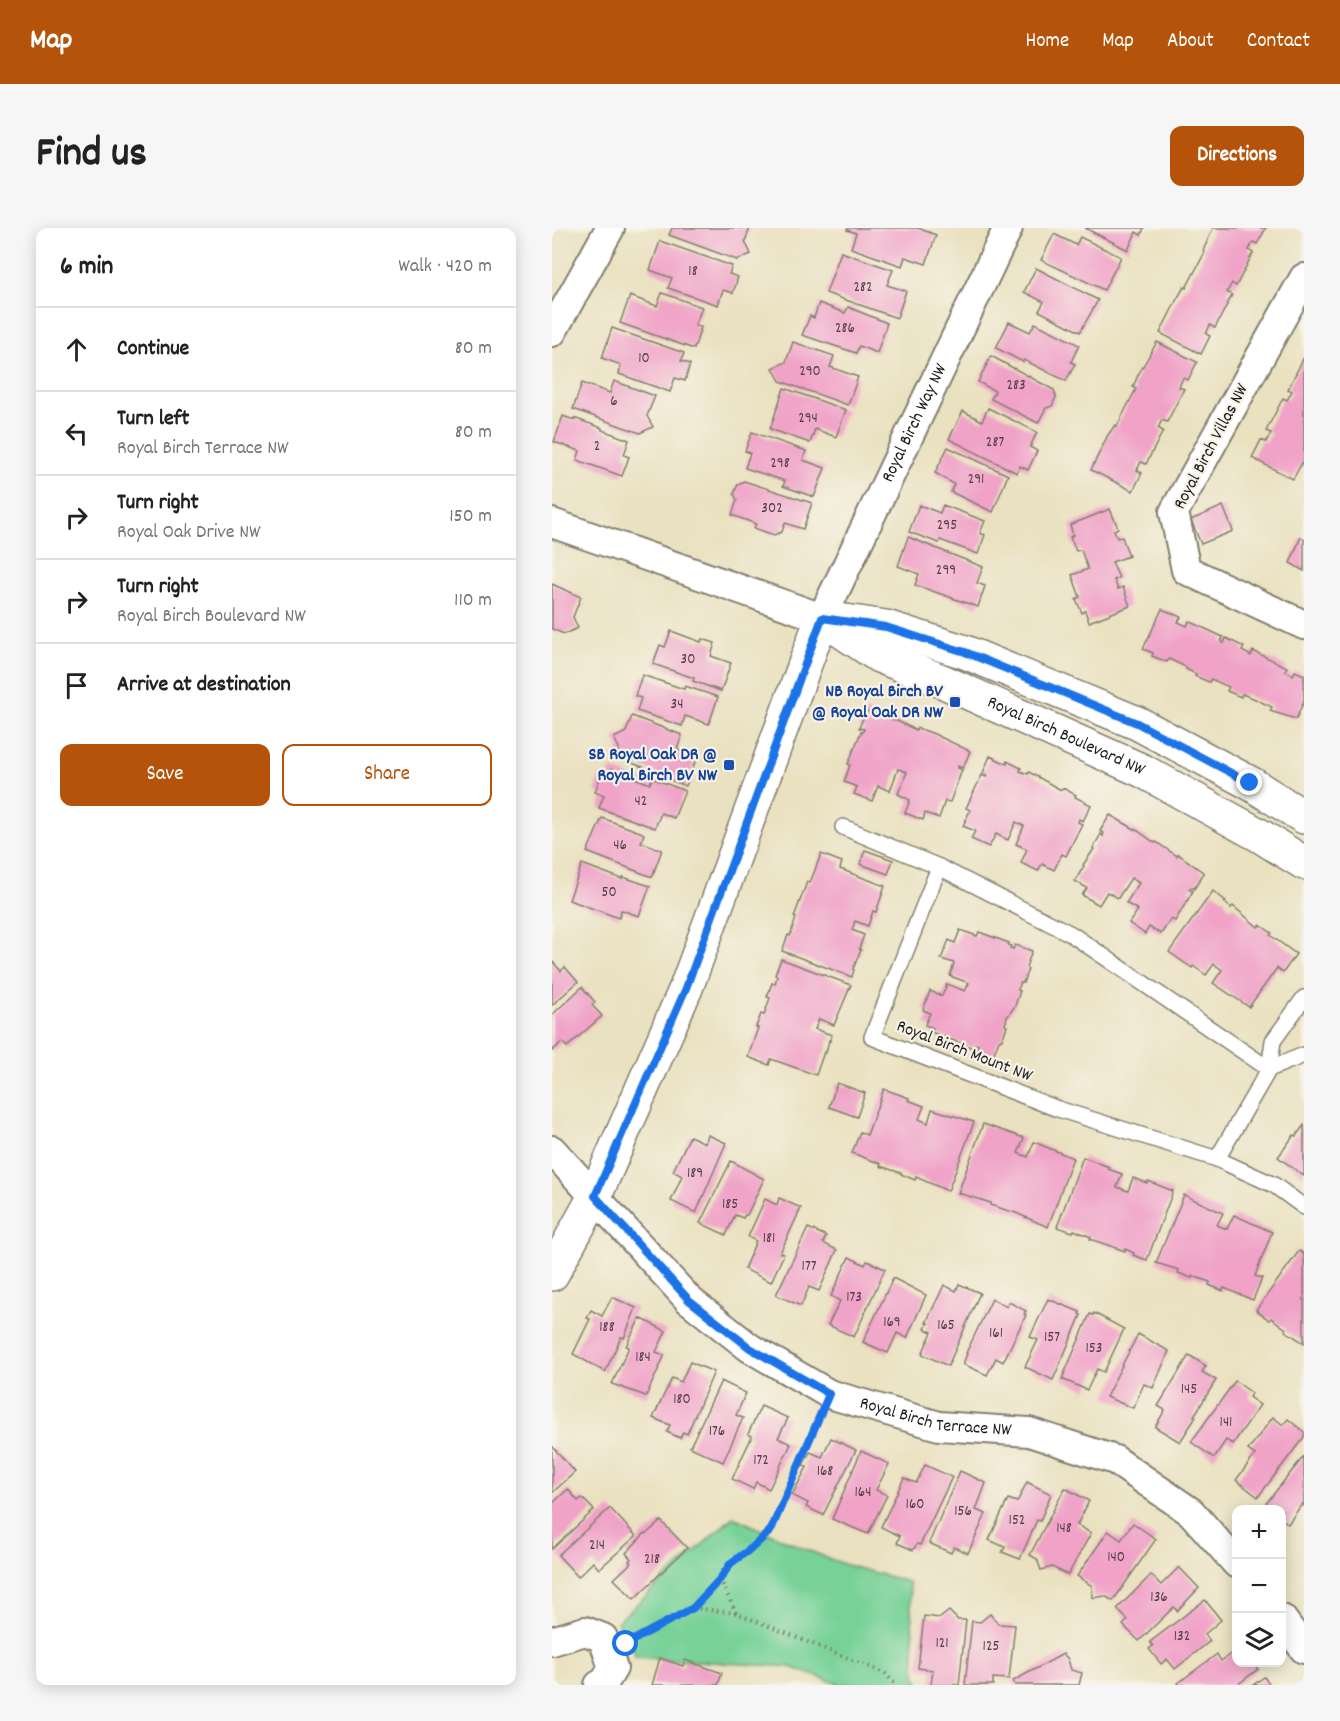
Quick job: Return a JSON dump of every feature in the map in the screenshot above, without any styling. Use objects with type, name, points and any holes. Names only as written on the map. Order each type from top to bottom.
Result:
[{"type":"street","points":[[552,332],[610,228]]},
{"type":"street","name":"Royal Birch Way NW","points":[[822,618],[1008,228]]},
{"type":"street","name":"Royal Birch Villas NW","points":[[1304,278],[1174,512],[1186,570],[1304,625]]},
{"type":"street","name":"Royal Birch Boulevard NW","points":[[552,523],[822,618],[886,627],[965,652],[1126,718],[1250,783],[1304,817]]},
{"type":"street","points":[[552,1274],[595,1196],[686,988],[822,618]]},
{"type":"street","name":"Royal Birch Boulevard NW","points":[[822,618],[879,656],[942,681],[1143,771],[1259,835],[1304,863]]},
{"type":"street","name":"Royal Birch Terrace NW","points":[[552,1150],[689,1300],[750,1348],[829,1394],[939,1426],[1029,1432],[1115,1460],[1191,1512],[1232,1559]]},
{"type":"street","points":[[1286,1626],[1304,1649]]},
{"type":"street","points":[[552,1641],[585,1631],[603,1638],[613,1668],[604,1683],[598,1685]]},
{"type":"lane","points":[[843,827],[939,867],[1071,934],[1269,1069]]},
{"type":"lane","name":"Royal Birch Mount NW","points":[[939,867],[872,1037],[1058,1108],[1217,1159],[1274,1185],[1304,1207]]},
{"type":"lane","points":[[1217,1159],[1269,1069],[1273,1041],[1304,998]]},
{"type":"lane","points":[[1269,1069],[1304,1055]]},
{"type":"path","points":[[607,1651],[626,1644],[693,1608],[720,1579],[731,1563],[771,1530],[829,1394]]},
{"type":"path","points":[[720,1579],[736,1613]]},
{"type":"path","points":[[693,1608],[736,1613],[885,1673],[896,1685]]},
{"type":"green space","points":[[733,1517],[846,1565],[909,1582],[916,1676],[920,1685],[842,1685],[790,1667],[635,1657],[631,1643],[617,1622]]},
{"type":"building","points":[[672,228],[750,228],[745,241],[751,254],[737,260],[669,235]]},
{"type":"building","points":[[848,228],[918,228],[936,235],[926,264],[905,257],[902,266],[851,248],[856,233],[847,230]]},
{"type":"building","points":[[1085,228],[1144,228],[1141,235],[1136,232],[1128,250]]},
{"type":"building","points":[[1213,228],[1266,228],[1257,244],[1253,242],[1249,250],[1253,253],[1236,286],[1232,283],[1227,292],[1232,295],[1215,328],[1210,325],[1206,334],[1210,336],[1201,354],[1160,333],[1205,252],[1203,251]]},
{"type":"building","points":[[1054,234],[1076,245],[1080,237],[1121,257],[1104,290],[1041,260]]},
{"type":"building","points":[[660,241],[732,266],[729,274],[738,277],[733,293],[723,290],[718,305],[668,288],[672,278],[650,270]]},
{"type":"building","points":[[841,252],[893,270],[887,285],[906,291],[897,318],[826,293]]},
{"type":"building","points":[[1036,268],[1098,300],[1080,332],[1039,311],[1044,302],[1024,292]]},
{"type":"building","points":[[662,293],[702,307],[695,326],[701,327],[694,349],[620,323],[630,296],[657,306]]},
{"type":"building","points":[[819,303],[845,313],[848,307],[887,323],[877,353],[859,346],[856,353],[802,335],[810,316],[814,318]]},
{"type":"building","points":[[1009,322],[1030,332],[1035,323],[1079,345],[1071,362],[1075,364],[1066,381],[996,348]]},
{"type":"building","points":[[612,328],[684,353],[681,361],[690,364],[685,381],[675,378],[670,392],[619,374],[621,365],[602,358]]},
{"type":"building","points":[[793,342],[834,356],[830,367],[858,377],[848,405],[780,381],[773,368],[786,362]]},
{"type":"building","points":[[1157,342],[1197,362],[1188,380],[1183,378],[1179,387],[1184,389],[1167,422],[1162,420],[1158,428],[1163,431],[1146,464],[1141,462],[1137,470],[1142,473],[1133,491],[1091,470],[1108,435],[1115,425],[1117,426],[1136,389],[1133,387],[1138,375]]},
{"type":"building","points":[[991,356],[1054,390],[1056,397],[1052,406],[1046,408],[1038,423],[991,399],[995,391],[978,382]]},
{"type":"building","points":[[1304,357],[1304,459],[1293,479],[1252,458],[1261,440],[1266,442],[1271,433],[1266,431],[1283,398],[1287,400],[1292,391],[1288,389]]},
{"type":"building","points":[[614,381],[655,396],[647,416],[653,427],[640,433],[573,409],[582,383],[610,393]]},
{"type":"building","points":[[784,388],[846,410],[836,437],[815,429],[810,443],[770,429]]},
{"type":"building","points":[[988,408],[1037,432],[1030,447],[1037,451],[1028,470],[1020,466],[1017,473],[949,439],[963,411],[982,421]]},
{"type":"building","points":[[563,416],[602,428],[602,430],[629,440],[624,455],[629,457],[622,476],[577,460],[580,451],[554,442]]},
{"type":"building","points":[[752,432],[806,451],[803,460],[825,468],[814,497],[783,486],[785,481],[745,468],[750,453],[745,451]]},
{"type":"building","points":[[948,447],[1008,475],[993,512],[951,492],[954,484],[935,473]]},
{"type":"building","points":[[744,481],[812,503],[803,529],[785,523],[782,532],[774,535],[754,528],[756,524],[732,515],[737,500],[734,494],[738,484]]},
{"type":"building","points":[[919,505],[940,513],[943,505],[985,521],[980,533],[985,535],[978,554],[909,532]]},
{"type":"building","points":[[1223,506],[1233,531],[1201,544],[1191,520]]},
{"type":"building","points":[[1110,509],[1118,528],[1114,530],[1117,538],[1122,537],[1129,556],[1112,562],[1119,578],[1114,580],[1118,589],[1123,587],[1130,606],[1089,622],[1085,611],[1082,613],[1076,599],[1080,597],[1072,575],[1088,569],[1081,550],[1076,551],[1070,537],[1073,535],[1070,525]]},
{"type":"building","points":[[908,537],[983,567],[977,583],[985,586],[978,607],[915,585],[919,574],[898,566]]},
{"type":"building","points":[[1301,537],[1304,539],[1304,571],[1290,563]]},
{"type":"building","points":[[552,584],[581,597],[573,617],[578,628],[564,634],[552,629]]},
{"type":"building","points":[[1162,609],[1181,617],[1178,622],[1187,626],[1189,621],[1223,637],[1221,642],[1224,643],[1226,638],[1244,647],[1242,651],[1251,656],[1253,651],[1287,667],[1285,671],[1293,675],[1295,671],[1304,675],[1304,701],[1296,719],[1270,711],[1272,707],[1242,694],[1241,697],[1227,691],[1229,687],[1211,679],[1209,682],[1195,676],[1196,674],[1186,667],[1169,659],[1167,662],[1152,656],[1153,653],[1143,649]]},
{"type":"building","points":[[671,631],[701,642],[702,639],[715,643],[711,656],[731,663],[721,691],[693,681],[694,678],[653,664],[660,645],[665,647]]},
{"type":"building","points":[[642,675],[718,697],[709,724],[685,716],[682,726],[637,711],[641,698],[635,696]]},
{"type":"building","points":[[866,711],[916,730],[917,728],[932,733],[970,751],[963,768],[958,766],[962,770],[950,802],[945,801],[939,818],[925,813],[923,820],[905,813],[910,800],[898,794],[907,772],[898,769],[890,791],[878,786],[872,801],[854,794],[857,787],[844,782],[850,765],[848,764],[864,729],[859,728]]},
{"type":"building","points":[[632,716],[682,735],[677,750],[697,757],[686,786],[616,757],[619,748],[614,738],[626,732]]},
{"type":"building","points":[[990,756],[1007,764],[1007,761],[1021,768],[1020,771],[1028,774],[1029,772],[1061,790],[1063,788],[1091,805],[1083,821],[1079,819],[1078,822],[1082,824],[1066,856],[1062,854],[1054,870],[1042,864],[1038,871],[1021,863],[1027,849],[1016,844],[1024,826],[1016,822],[1008,840],[996,834],[989,847],[971,839],[975,831],[963,826],[970,810],[966,808],[982,775],[986,777],[987,775],[983,773]]},
{"type":"building","points":[[611,769],[650,784],[652,778],[685,791],[674,818],[661,813],[655,828],[599,808],[604,795],[595,792],[601,775],[608,778]]},
{"type":"building","points":[[1110,815],[1177,856],[1178,854],[1204,873],[1194,889],[1191,887],[1189,889],[1193,891],[1175,921],[1171,919],[1161,934],[1149,927],[1145,934],[1129,923],[1138,910],[1126,903],[1139,883],[1131,878],[1118,898],[1107,892],[1099,905],[1082,895],[1087,888],[1075,881],[1101,834],[1103,836],[1104,833],[1100,831]]},
{"type":"building","points":[[602,818],[644,834],[641,842],[662,850],[652,877],[587,852]]},
{"type":"building","points":[[865,850],[893,860],[888,874],[860,864]]},
{"type":"building","points":[[821,854],[842,862],[840,869],[885,886],[876,912],[873,911],[868,926],[855,921],[852,930],[864,935],[852,977],[782,951],[788,935],[790,936],[796,918],[794,917],[807,882],[810,883]]},
{"type":"building","points":[[582,864],[622,879],[623,877],[650,886],[639,916],[621,910],[619,918],[569,900]]},
{"type":"building","points":[[1213,891],[1231,908],[1233,906],[1258,927],[1260,925],[1272,933],[1270,935],[1296,954],[1283,973],[1277,968],[1249,1007],[1213,983],[1222,970],[1214,964],[1206,975],[1169,952]]},
{"type":"building","points":[[960,930],[977,936],[979,932],[1009,943],[1010,948],[1013,949],[1015,945],[1032,951],[1023,983],[1020,983],[1015,1006],[1007,1017],[1005,1025],[1007,1026],[1002,1040],[999,1040],[993,1056],[976,1049],[978,1045],[975,1044],[973,1048],[931,1032],[933,1028],[925,1025],[930,1013],[923,1010],[930,991],[942,996],[947,984],[965,991],[969,983],[950,976],[954,963],[941,959],[949,940],[955,943]]},
{"type":"building","points":[[781,959],[851,985],[834,1025],[819,1019],[815,1029],[832,1035],[816,1075],[771,1059],[769,1065],[748,1057],[758,1028],[756,1027],[761,1014],[764,1015],[770,998],[767,997],[772,983],[775,984],[777,976],[775,975]]},
{"type":"building","points":[[552,961],[561,971],[565,967],[578,982],[552,1005]]},
{"type":"building","points":[[582,987],[595,1002],[592,1005],[602,1016],[567,1047],[562,1042],[552,1051],[552,1015]]},
{"type":"building","points":[[837,1083],[865,1093],[857,1117],[829,1107]]},
{"type":"building","points":[[884,1089],[924,1106],[919,1119],[928,1123],[932,1109],[974,1122],[948,1191],[916,1177],[915,1180],[852,1153],[860,1132],[867,1135]]},
{"type":"building","points":[[983,1124],[1024,1138],[1018,1153],[1028,1157],[1034,1142],[1073,1158],[1048,1227],[990,1205],[991,1203],[958,1193]]},
{"type":"building","points":[[1304,1125],[1304,1176],[1278,1157]]},
{"type":"building","points":[[708,1135],[726,1143],[696,1213],[671,1201],[682,1176],[673,1171],[690,1136],[705,1143]]},
{"type":"building","points":[[1083,1157],[1122,1174],[1117,1187],[1128,1191],[1133,1178],[1173,1191],[1147,1260],[1125,1249],[1125,1251],[1090,1239],[1091,1237],[1074,1230],[1073,1232],[1057,1227]]},
{"type":"building","points":[[731,1161],[764,1179],[747,1215],[743,1218],[735,1215],[726,1235],[700,1223]]},
{"type":"building","points":[[1184,1195],[1223,1213],[1217,1225],[1227,1229],[1234,1215],[1272,1232],[1255,1276],[1262,1278],[1253,1300],[1224,1288],[1223,1291],[1209,1285],[1210,1282],[1193,1276],[1192,1278],[1178,1273],[1179,1270],[1156,1263]]},
{"type":"building","points":[[779,1198],[801,1208],[780,1253],[784,1254],[771,1282],[744,1269],[756,1241],[748,1237],[765,1199],[777,1205]]},
{"type":"building","points":[[808,1228],[826,1236],[823,1243],[837,1250],[819,1291],[809,1287],[801,1306],[776,1295]]},
{"type":"building","points":[[1299,1251],[1304,1254],[1304,1343],[1285,1331],[1286,1329],[1271,1318],[1269,1320],[1256,1310]]},
{"type":"building","points":[[849,1257],[865,1265],[867,1261],[885,1269],[854,1337],[828,1325],[840,1301],[831,1296]]},
{"type":"building","points":[[893,1278],[926,1295],[907,1338],[897,1333],[888,1353],[863,1342]]},
{"type":"building","points":[[959,1284],[980,1293],[948,1366],[922,1354],[932,1332],[925,1329],[944,1285],[956,1291]]},
{"type":"building","points":[[612,1297],[636,1308],[624,1338],[621,1337],[605,1372],[573,1354],[590,1319],[587,1318],[591,1310],[602,1316]]},
{"type":"building","points":[[992,1299],[1007,1307],[1009,1302],[1026,1311],[1024,1314],[1026,1315],[1003,1362],[996,1358],[987,1375],[963,1364]]},
{"type":"building","points":[[1048,1299],[1080,1312],[1081,1315],[1053,1380],[1025,1367],[1038,1340],[1030,1337]]},
{"type":"building","points":[[1094,1313],[1124,1329],[1104,1372],[1097,1369],[1087,1390],[1062,1379],[1090,1314]]},
{"type":"building","points":[[640,1318],[666,1331],[656,1352],[664,1355],[663,1359],[646,1396],[612,1384],[629,1347],[626,1346]]},
{"type":"building","points":[[1138,1334],[1169,1351],[1153,1388],[1144,1384],[1133,1408],[1106,1397]]},
{"type":"building","points":[[1189,1355],[1206,1366],[1202,1372],[1216,1380],[1180,1442],[1155,1427],[1165,1410],[1158,1406]]},
{"type":"building","points":[[690,1362],[714,1372],[687,1434],[683,1432],[680,1438],[667,1432],[670,1425],[653,1418],[672,1378],[681,1382]]},
{"type":"building","points":[[721,1381],[746,1393],[736,1415],[743,1418],[723,1462],[690,1447]]},
{"type":"building","points":[[1235,1381],[1252,1393],[1249,1397],[1260,1405],[1233,1444],[1226,1440],[1214,1458],[1191,1442]]},
{"type":"building","points":[[761,1406],[788,1418],[778,1438],[791,1444],[769,1489],[756,1482],[753,1489],[732,1479],[752,1436],[748,1434]]},
{"type":"building","points":[[1273,1417],[1283,1425],[1288,1419],[1304,1432],[1304,1437],[1258,1497],[1236,1480],[1255,1455],[1248,1450]]},
{"type":"building","points":[[831,1438],[856,1450],[823,1515],[806,1507],[808,1503],[792,1495],[807,1467],[803,1465],[810,1452],[822,1457]]},
{"type":"building","points":[[552,1446],[575,1472],[552,1493]]},
{"type":"building","points":[[861,1451],[889,1464],[876,1490],[887,1495],[868,1534],[832,1519]]},
{"type":"building","points":[[1304,1456],[1304,1506],[1302,1504],[1288,1524],[1286,1522],[1286,1505],[1265,1505]]},
{"type":"building","points":[[925,1465],[952,1477],[920,1545],[917,1544],[913,1550],[897,1543],[900,1536],[881,1527],[904,1478],[916,1483]]},
{"type":"building","points":[[960,1471],[986,1483],[976,1510],[986,1514],[968,1553],[954,1547],[951,1553],[929,1543]]},
{"type":"building","points":[[1027,1482],[1051,1494],[1020,1559],[1002,1552],[1005,1547],[989,1540],[1008,1499],[1017,1502]]},
{"type":"building","points":[[1065,1488],[1089,1501],[1077,1525],[1091,1533],[1068,1575],[1052,1567],[1041,1570],[1037,1559],[1030,1555]]},
{"type":"building","points":[[568,1489],[578,1501],[582,1498],[594,1510],[552,1549],[552,1504]]},
{"type":"building","points":[[610,1508],[636,1536],[599,1569],[593,1562],[578,1577],[558,1555]]},
{"type":"building","points":[[661,1521],[687,1548],[634,1599],[614,1579],[631,1563],[626,1553],[645,1533]]},
{"type":"building","points":[[1133,1523],[1156,1539],[1113,1601],[1105,1596],[1093,1598],[1092,1586],[1077,1576],[1108,1531],[1121,1540]]},
{"type":"building","points":[[1179,1567],[1199,1588],[1177,1611],[1174,1607],[1139,1641],[1123,1625],[1128,1620],[1117,1609],[1151,1575],[1161,1585]]},
{"type":"building","points":[[1205,1600],[1221,1620],[1205,1634],[1210,1641],[1175,1669],[1167,1659],[1161,1664],[1149,1649],[1153,1646],[1150,1642]]},
{"type":"building","points":[[949,1611],[958,1620],[966,1620],[959,1685],[931,1685],[933,1670],[918,1668],[924,1616],[940,1618]]},
{"type":"building","points":[[990,1614],[998,1624],[1015,1625],[1009,1679],[993,1678],[993,1685],[965,1685],[972,1621],[980,1622]]},
{"type":"building","points":[[1232,1653],[1232,1667],[1257,1667],[1258,1669],[1237,1685],[1180,1685],[1178,1683],[1217,1654],[1221,1661]]},
{"type":"building","points":[[1063,1654],[1068,1659],[1071,1670],[1082,1673],[1079,1685],[1015,1685],[1013,1681]]},
{"type":"building","points":[[660,1658],[683,1666],[685,1660],[722,1673],[718,1685],[652,1685]]},
{"type":"building","points":[[1264,1677],[1270,1685],[1253,1685]]},
{"type":"place","name":"NB Royal Birch BV @ Royal Oak DR NW","points":[[955,702]]},
{"type":"place","name":"SB Royal Oak DR @ Royal Birch BV NW","points":[[729,765]]},
{"type":"route","points":[[626,1644],[693,1608],[720,1579],[731,1563],[771,1530],[829,1394],[750,1348],[689,1300],[595,1196],[686,988],[822,618],[886,627],[965,652],[1137,723],[1250,783]]}]
